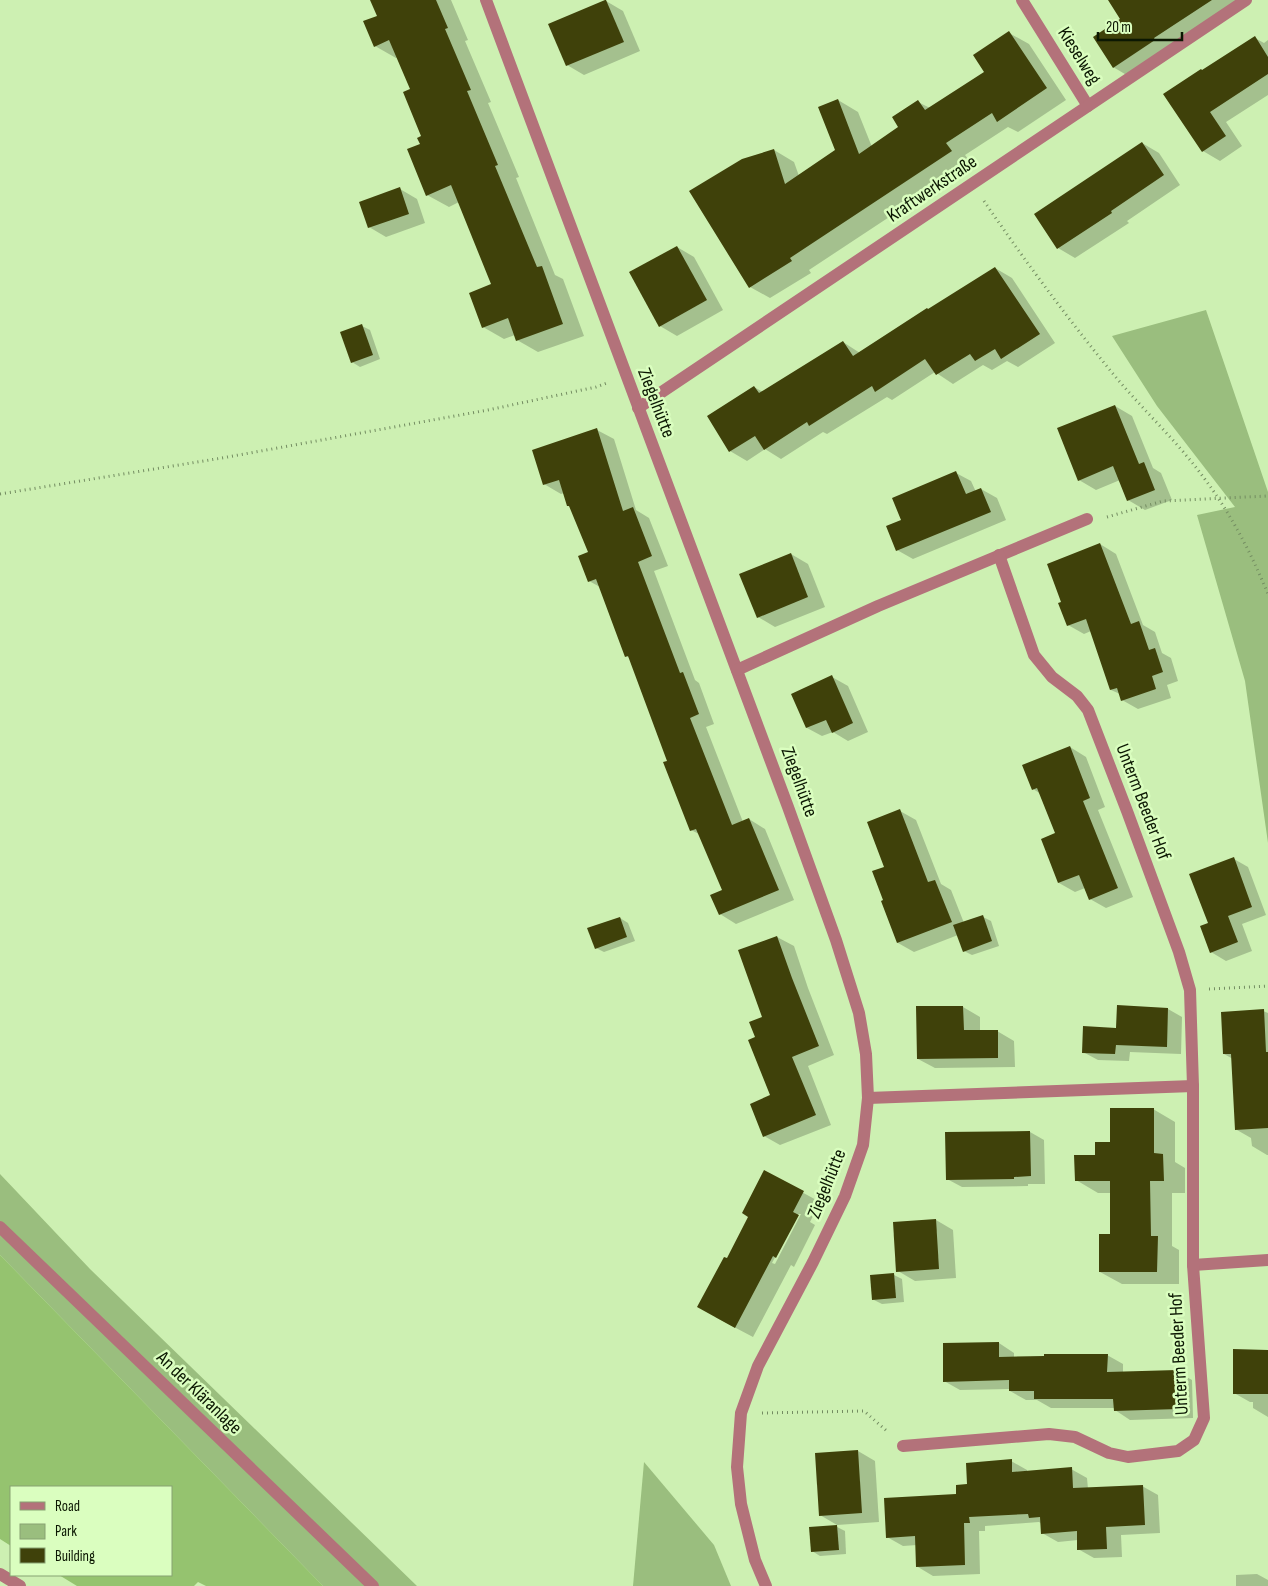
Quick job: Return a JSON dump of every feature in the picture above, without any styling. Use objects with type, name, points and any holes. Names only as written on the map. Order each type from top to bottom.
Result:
[{"type":"street","name":"Ziegelhütte","points":[[486,0],[833,931],[856,1004],[866,1054],[868,1098],[863,1145],[845,1196],[813,1262],[758,1366],[741,1413],[737,1467],[741,1504],[755,1560],[766,1586]]},
{"type":"street","name":"Kieselweg","points":[[1022,0],[1088,106]]},
{"type":"street","name":"Kraftwerkstraße","points":[[638,408],[1246,0]]},
{"type":"street","points":[[737,670],[878,606],[1087,519]]},
{"type":"street","name":"Unterm Beeder Hof","points":[[903,1446],[1049,1434],[1075,1437],[1109,1453],[1128,1457],[1178,1451],[1194,1440],[1204,1418],[1193,1265],[1193,1086],[1190,990],[1169,925],[1088,710],[1076,696],[1052,677],[1034,654],[999,555]]},
{"type":"street","points":[[868,1098],[1193,1086]]},
{"type":"street","name":"An der Kläranlage","points":[[0,1227],[373,1586]]},
{"type":"street","name":"Unterm Beeder Hof","points":[[1193,1265],[1268,1260]]},
{"type":"street","points":[[0,1574],[20,1586]]},
{"type":"path","points":[[973,184],[1062,310],[1115,376],[1202,476],[1219,500],[1252,555],[1268,594]]},
{"type":"path","points":[[0,494],[222,458],[488,410],[596,387],[626,375]]},
{"type":"path","points":[[1087,519],[1101,519],[1163,501],[1219,500],[1268,496]]},
{"type":"path","points":[[1190,990],[1268,986]]},
{"type":"path","points":[[741,1413],[864,1411],[903,1446]]},
{"type":"green space","points":[[1206,310],[1268,492],[1268,843],[1245,681],[1197,515],[1235,507],[1157,406],[1112,336]]},
{"type":"green space","points":[[0,1174],[90,1269],[417,1586],[323,1586],[0,1255]]},
{"type":"green space","points":[[0,1255],[323,1586],[206,1586],[198,1582],[194,1586],[77,1586],[61,1576],[172,1576],[172,1486],[10,1486],[10,1545],[0,1539]]},
{"type":"green space","points":[[644,1462],[714,1545],[731,1586],[633,1586]]},
{"type":"building","points":[[370,0],[436,0],[448,28],[445,29],[471,90],[467,91],[498,165],[495,166],[537,267],[542,266],[563,324],[516,341],[508,318],[482,328],[469,293],[491,284],[451,185],[426,196],[407,149],[420,144],[417,138],[421,136],[403,92],[410,89],[389,40],[374,47],[363,21],[377,16]]},
{"type":"building","points":[[605,0],[624,42],[566,66],[548,24]]},
{"type":"building","points":[[1108,0],[1212,0],[1154,38],[1155,40],[1113,68],[1093,37],[1120,19]]},
{"type":"building","points":[[1009,31],[1047,88],[997,122],[992,113],[946,143],[952,151],[790,258],[792,261],[749,288],[689,191],[742,159],[774,149],[785,184],[835,150],[818,107],[838,99],[859,154],[898,127],[892,117],[918,100],[925,110],[984,72],[973,55]]},
{"type":"building","points":[[1255,36],[1268,57],[1268,74],[1210,112],[1226,136],[1202,152],[1163,94]]},
{"type":"building","points":[[1142,142],[1164,175],[1111,211],[1112,213],[1057,249],[1034,214]]},
{"type":"building","points":[[400,187],[409,214],[368,228],[359,202]]},
{"type":"building","points":[[677,246],[707,300],[659,327],[629,272]]},
{"type":"building","points":[[995,267],[1040,334],[1001,359],[995,349],[975,361],[970,354],[936,375],[925,359],[875,392],[872,386],[809,426],[807,422],[764,450],[755,436],[729,452],[707,416],[754,386],[759,393],[843,341],[853,356]]},
{"type":"building","points":[[362,324],[373,355],[351,363],[340,332]]},
{"type":"building","points":[[1115,405],[1139,464],[1144,462],[1155,490],[1127,501],[1113,466],[1078,481],[1057,428]]},
{"type":"building","points":[[597,428],[623,511],[633,507],[652,556],[638,562],[680,673],[683,672],[699,714],[690,718],[732,825],[749,818],[779,890],[719,915],[710,895],[722,890],[696,829],[690,831],[663,762],[667,761],[628,656],[625,657],[596,579],[588,582],[578,556],[588,552],[569,506],[567,506],[559,480],[543,485],[532,450]]},
{"type":"building","points":[[956,471],[966,494],[981,488],[991,512],[896,551],[886,526],[901,520],[892,498]]},
{"type":"building","points":[[1100,543],[1131,624],[1139,621],[1149,650],[1155,648],[1163,672],[1152,676],[1156,689],[1121,701],[1117,688],[1110,690],[1086,619],[1067,626],[1058,603],[1061,602],[1047,564]]},
{"type":"building","points":[[791,553],[808,597],[757,618],[739,574]]},
{"type":"building","points":[[832,675],[853,723],[832,733],[826,720],[806,728],[791,694]]},
{"type":"building","points":[[1070,746],[1090,798],[1083,801],[1118,888],[1089,900],[1079,875],[1058,883],[1041,839],[1055,833],[1037,788],[1032,790],[1022,765]]},
{"type":"building","points":[[900,809],[928,882],[935,880],[952,922],[897,943],[872,871],[884,867],[867,822]]},
{"type":"building","points":[[1234,857],[1252,907],[1228,916],[1238,942],[1210,953],[1200,926],[1208,923],[1189,874]]},
{"type":"building","points":[[983,915],[992,941],[963,952],[953,925]]},
{"type":"building","points":[[620,917],[627,937],[595,949],[587,928]]},
{"type":"building","points":[[777,936],[819,1046],[792,1057],[816,1115],[763,1137],[750,1104],[770,1095],[748,1040],[755,1037],[749,1022],[762,1017],[738,950]]},
{"type":"building","points":[[1117,1005],[1168,1008],[1167,1047],[1116,1045],[1115,1054],[1082,1053],[1083,1026],[1116,1028]]},
{"type":"building","points":[[916,1006],[963,1006],[964,1030],[998,1030],[998,1058],[917,1059]]},
{"type":"building","points":[[1264,1009],[1266,1052],[1268,1052],[1268,1128],[1235,1130],[1231,1054],[1223,1054],[1221,1012]]},
{"type":"building","points":[[1110,1108],[1154,1108],[1154,1153],[1163,1154],[1164,1181],[1150,1181],[1151,1236],[1158,1236],[1157,1272],[1099,1272],[1099,1234],[1110,1234],[1110,1181],[1075,1181],[1074,1155],[1095,1155],[1095,1142],[1110,1142]]},
{"type":"building","points":[[1030,1131],[1031,1176],[1014,1177],[1014,1179],[946,1180],[945,1132]]},
{"type":"building","points":[[764,1170],[804,1191],[793,1212],[799,1215],[776,1258],[773,1256],[735,1328],[697,1307],[724,1257],[727,1258],[748,1217],[742,1213]]},
{"type":"building","points":[[936,1219],[939,1269],[896,1272],[893,1222]]},
{"type":"building","points":[[894,1273],[896,1298],[872,1300],[870,1275]]},
{"type":"building","points":[[999,1342],[999,1357],[1044,1356],[1044,1354],[1108,1354],[1107,1372],[1177,1370],[1178,1409],[1114,1411],[1113,1399],[1034,1399],[1034,1391],[1009,1391],[1009,1380],[943,1382],[943,1343]]},
{"type":"building","points":[[1233,1349],[1268,1350],[1268,1394],[1233,1394]]},
{"type":"building","points":[[858,1450],[862,1513],[819,1516],[815,1453]]},
{"type":"building","points":[[1012,1459],[1012,1472],[1072,1467],[1073,1488],[1143,1485],[1145,1525],[1106,1527],[1107,1549],[1077,1550],[1077,1531],[1041,1534],[1040,1517],[1029,1518],[1028,1514],[969,1517],[970,1523],[964,1523],[965,1565],[916,1567],[915,1536],[886,1538],[884,1498],[956,1494],[956,1485],[967,1484],[966,1463]]},
{"type":"building","points":[[837,1525],[839,1550],[811,1552],[809,1527]]}]
